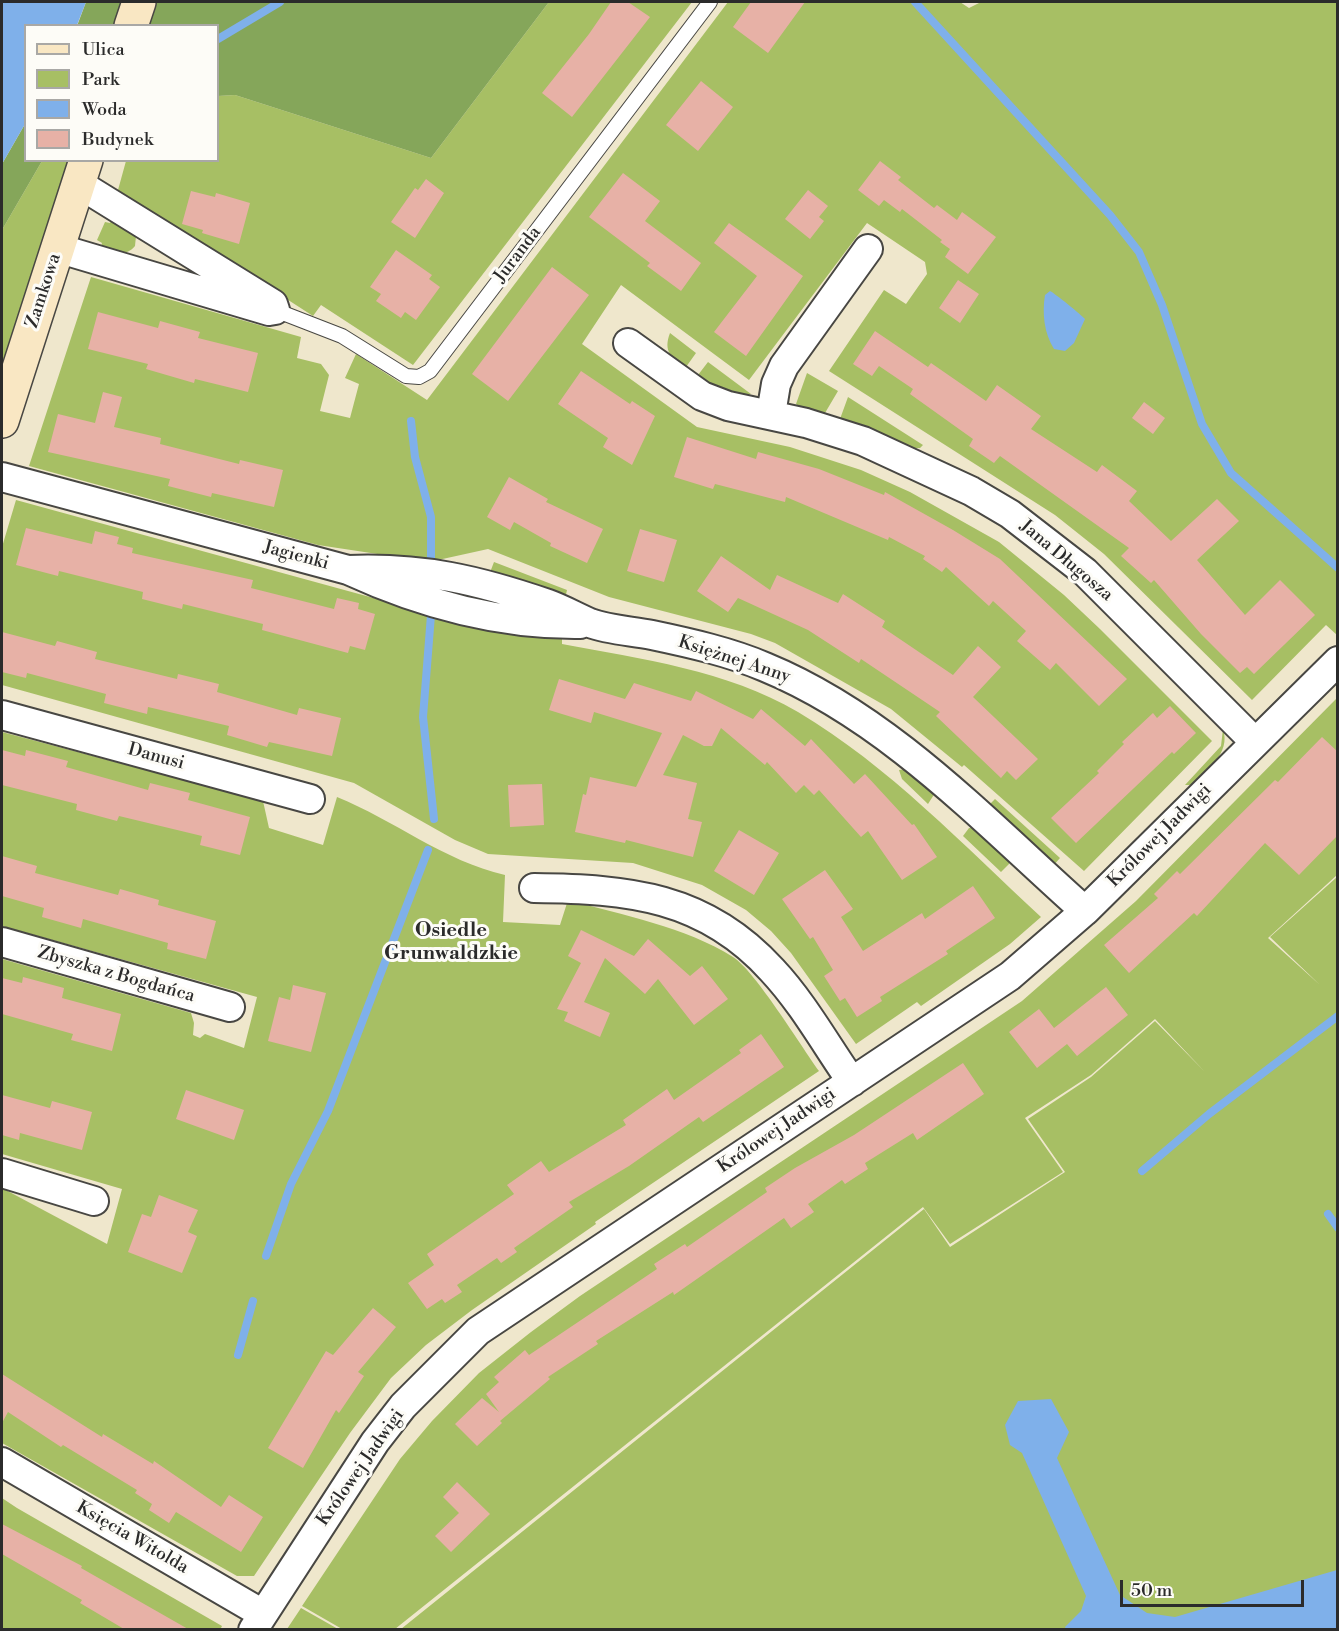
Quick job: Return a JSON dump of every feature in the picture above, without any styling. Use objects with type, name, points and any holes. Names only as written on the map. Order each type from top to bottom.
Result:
[{"type":"street","points":[[132,24],[139,2]]},
{"type":"street","name":"Juranda","points":[[57,248],[269,311],[275,310],[273,304],[83,172]]},
{"type":"street","name":"Zamkowa","points":[[2,421],[83,172]]},
{"type":"street","points":[[771,414],[776,384],[784,366],[868,249]]},
{"type":"street","name":"Jana Długosza","points":[[628,343],[702,396],[728,406],[771,414],[863,441],[900,456],[1010,514],[1085,572],[1255,742]]},
{"type":"street","name":"Jagienki","points":[[2,477],[348,570],[395,590],[455,609],[503,619],[547,624],[591,624]]},
{"type":"street","name":"Księżnej Anny","points":[[591,624],[718,651],[763,666],[810,687],[861,718],[912,756],[1084,911]]},
{"type":"street","name":"Królowej Jadwigi","points":[[258,1622],[375,1442],[403,1407],[478,1331],[1010,976],[1084,911],[1338,661]]},
{"type":"street","name":"Danusi","points":[[2,716],[310,799]]},
{"type":"street","points":[[534,888],[636,893],[668,902],[714,921],[753,950],[774,971],[852,1082]]},
{"type":"street","name":"Zbyszka z Bogdańca","points":[[2,942],[230,1007]]},
{"type":"street","points":[[2,1173],[94,1201]]},
{"type":"street","name":"Księcia Witolda","points":[[2,1462],[258,1622]]},
{"type":"lane","name":"Juranda","points":[[275,310],[342,336],[406,375],[419,377],[430,371],[710,2]]},
{"type":"green space","points":[[86,2],[549,2],[431,158],[235,95],[219,96],[219,24],[78,24]]},
{"type":"green space","points":[[549,2],[692,2],[413,365],[321,305],[313,316],[118,190],[126,162],[219,162],[219,96],[235,95],[431,158]]},
{"type":"green space","points":[[728,2],[960,2],[969,8],[981,2],[1337,2],[1337,635],[1326,625],[1252,700],[1104,554],[1055,515],[829,371],[884,290],[906,304],[927,274],[925,262],[867,223],[749,380],[621,285],[582,344],[697,427],[790,447],[861,470],[910,492],[999,542],[1064,595],[1212,741],[1084,871],[964,765],[962,767],[891,709],[775,643],[751,634],[609,597],[488,549],[438,560],[437,563],[318,545],[29,466],[91,277],[301,337],[297,358],[321,364],[329,375],[320,411],[350,418],[359,384],[345,378],[356,354],[427,400]]},
{"type":"green space","points":[[24,126],[24,162],[41,162],[2,230],[2,164]]},
{"type":"green space","points":[[41,162],[73,162],[2,377],[2,230]]},
{"type":"green space","points":[[112,218],[136,236],[135,246],[131,250],[123,253],[101,247],[102,243],[97,240],[105,222],[110,223]]},
{"type":"green space","points":[[670,333],[696,353],[686,367],[676,361],[668,350]]},
{"type":"green space","points":[[708,362],[751,394],[742,395],[700,379],[698,375]]},
{"type":"green space","points":[[807,373],[838,391],[825,413],[802,409],[796,404]]},
{"type":"green space","points":[[848,397],[923,445],[920,448],[914,448],[840,419]]},
{"type":"green space","points":[[16,500],[421,611],[562,637],[562,644],[683,668],[742,686],[798,712],[864,757],[925,808],[1041,917],[1010,944],[921,1006],[917,1002],[856,1044],[791,953],[771,931],[746,910],[702,885],[633,863],[488,854],[455,840],[354,783],[2,685],[2,547]]},
{"type":"green space","points":[[494,562],[567,590],[565,599],[489,575]]},
{"type":"green space","points":[[1337,698],[1337,875],[1268,938],[1320,985],[1270,937],[1337,877],[1337,1629],[401,1629],[924,1209],[950,1247],[1065,1172],[1028,1119],[1091,1077],[1155,1021],[1205,1072],[1155,1019],[1091,1075],[1025,1118],[1063,1172],[950,1244],[923,1207],[395,1629],[342,1629],[302,1606],[400,1459],[432,1421],[479,1373],[580,1296],[1022,1001],[1136,901]]},
{"type":"green space","points":[[1223,729],[1225,738],[1221,753],[1191,785],[1185,785],[1221,746]]},
{"type":"green space","points":[[2,732],[263,801],[269,828],[323,845],[337,797],[461,860],[505,875],[503,922],[560,925],[568,900],[653,923],[695,938],[733,957],[742,965],[765,993],[819,1071],[595,1222],[596,1224],[472,1310],[426,1345],[391,1378],[350,1433],[254,1576],[237,1576],[2,1443],[2,1188],[107,1244],[122,1189],[2,1154],[2,959],[191,1013],[194,1023],[193,1035],[200,1038],[205,1034],[244,1048],[257,997],[2,926]]},
{"type":"green space","points":[[906,769],[935,793],[928,804],[902,779],[899,770]]},
{"type":"green space","points":[[995,799],[1060,858],[1052,867],[989,805]]},
{"type":"green space","points":[[969,828],[974,828],[1009,858],[1009,864],[1001,872],[963,836]]},
{"type":"green space","points":[[2,1498],[222,1626],[220,1630],[2,1629]]},
{"type":"green space","points":[[301,1608],[338,1629],[287,1629]]},
{"type":"water","points":[[2,2],[86,2],[77,24],[24,24],[24,126],[2,164]]},
{"type":"water","points":[[1050,291],[1085,319],[1074,343],[1065,351],[1054,349],[1046,330],[1044,302],[1045,295]]},
{"type":"water","points":[[1051,1399],[1069,1432],[1057,1458],[1120,1595],[1147,1613],[1175,1617],[1337,1570],[1337,1629],[1066,1629],[1065,1627],[1081,1611],[1086,1596],[1022,1453],[1010,1445],[1005,1425],[1018,1401]]},
{"type":"building","points":[[611,2],[628,2],[650,17],[572,117],[542,93],[589,34]]},
{"type":"building","points":[[751,2],[805,2],[768,53],[733,27]]},
{"type":"building","points":[[701,81],[733,107],[698,151],[666,125]]},
{"type":"building","points":[[880,161],[901,177],[898,180],[934,208],[937,205],[957,220],[962,212],[996,237],[968,274],[945,257],[950,249],[940,242],[942,240],[902,209],[900,212],[884,200],[879,206],[858,190]]},
{"type":"building","points":[[623,173],[660,201],[645,221],[701,263],[681,291],[647,266],[650,263],[589,217]]},
{"type":"building","points":[[426,179],[444,193],[415,238],[391,222],[415,188],[418,190]]},
{"type":"building","points":[[808,190],[828,206],[819,217],[824,221],[810,239],[785,219]]},
{"type":"building","points":[[191,191],[215,197],[216,193],[250,203],[239,244],[202,233],[203,230],[182,224]]},
{"type":"building","points":[[729,223],[803,276],[746,356],[714,332],[757,276],[714,243]]},
{"type":"building","points":[[396,250],[432,275],[429,279],[440,287],[416,320],[405,312],[401,318],[376,301],[381,294],[370,287]]},
{"type":"building","points":[[552,267],[589,295],[508,401],[472,374]]},
{"type":"building","points":[[958,280],[979,294],[960,323],[939,308]]},
{"type":"building","points":[[98,312],[158,328],[160,321],[200,332],[198,338],[258,353],[248,392],[195,379],[194,383],[146,369],[148,364],[88,349]]},
{"type":"building","points":[[875,331],[928,367],[931,363],[986,401],[997,385],[1041,416],[1031,429],[1097,472],[1102,465],[1137,491],[1129,501],[1171,541],[1217,499],[1239,521],[1197,560],[1245,615],[1280,580],[1315,615],[1254,674],[1247,667],[1240,673],[1201,634],[1154,580],[1151,583],[1121,556],[1129,548],[1000,456],[994,463],[969,446],[973,439],[910,394],[913,389],[879,366],[872,376],[853,364]]},
{"type":"building","points":[[581,371],[630,404],[632,401],[655,416],[632,465],[603,447],[608,438],[558,404]]},
{"type":"building","points":[[103,392],[122,397],[114,427],[161,438],[160,444],[239,464],[240,460],[283,470],[274,507],[212,493],[211,497],[168,486],[170,479],[48,452],[58,414],[95,423]]},
{"type":"building","points":[[1144,402],[1165,418],[1153,434],[1132,418]]},
{"type":"building","points":[[687,437],[756,459],[758,452],[819,469],[884,495],[885,492],[1000,559],[1127,679],[1099,706],[1056,663],[1050,670],[1017,641],[1026,631],[993,601],[989,606],[946,567],[942,572],[923,559],[925,556],[889,537],[888,540],[786,497],[785,502],[715,484],[713,489],[674,477]]},
{"type":"building","points":[[509,477],[548,499],[546,502],[603,529],[587,563],[550,546],[551,543],[514,522],[510,530],[487,517]]},
{"type":"building","points":[[26,528],[92,544],[95,531],[119,537],[117,544],[133,548],[132,553],[253,580],[251,588],[334,609],[337,598],[359,603],[358,609],[375,614],[365,650],[350,646],[348,653],[262,630],[263,624],[183,604],[182,609],[142,599],[143,592],[59,571],[58,576],[16,565]]},
{"type":"building","points":[[640,529],[677,540],[664,582],[627,571]]},
{"type":"building","points":[[721,556],[770,590],[777,575],[838,603],[843,594],[885,621],[882,627],[953,675],[978,646],[1001,667],[973,697],[1038,759],[1016,780],[1007,771],[1001,778],[936,716],[940,712],[861,659],[859,663],[808,630],[738,598],[728,612],[697,591]]},
{"type":"building","points":[[2,632],[55,646],[57,641],[97,652],[95,659],[177,679],[178,674],[219,684],[217,692],[297,715],[299,708],[341,718],[332,756],[269,742],[267,747],[227,735],[229,726],[148,707],[147,714],[104,703],[106,694],[27,673],[26,678],[2,672]]},
{"type":"building","points":[[559,679],[625,699],[634,683],[691,701],[696,691],[753,719],[761,709],[805,746],[811,739],[854,784],[865,774],[912,825],[914,824],[937,857],[902,880],[868,831],[861,837],[819,790],[814,795],[804,785],[796,793],[767,762],[765,765],[721,728],[712,746],[704,746],[683,735],[663,775],[697,783],[688,819],[702,822],[693,857],[626,840],[625,843],[575,832],[583,794],[586,795],[590,777],[636,787],[662,733],[594,712],[591,723],[549,710]]},
{"type":"building","points":[[1170,706],[1196,733],[1174,754],[1172,752],[1076,843],[1051,818],[1099,773],[1097,771],[1124,744],[1122,742],[1153,713],[1157,718]]},
{"type":"building","points":[[1322,737],[1338,752],[1338,835],[1299,875],[1265,843],[1197,916],[1194,913],[1129,973],[1104,945],[1158,898],[1154,894],[1177,871],[1180,874],[1275,780],[1278,782]]},
{"type":"building","points":[[2,750],[25,756],[26,750],[68,761],[66,767],[148,790],[150,783],[190,793],[188,800],[250,817],[240,855],[200,845],[202,836],[119,816],[117,821],[76,810],[77,804],[2,785]]},
{"type":"building","points":[[542,784],[544,825],[510,827],[508,785]]},
{"type":"building","points":[[739,830],[779,853],[754,895],[714,871]]},
{"type":"building","points":[[2,856],[37,866],[35,873],[118,895],[120,889],[159,900],[158,905],[216,921],[206,959],[167,949],[168,943],[83,919],[81,928],[42,917],[44,908],[2,896]]},
{"type":"building","points":[[825,870],[853,909],[841,917],[863,951],[922,913],[925,919],[973,886],[995,918],[946,951],[948,954],[880,997],[882,1001],[857,1017],[845,998],[840,1001],[824,976],[833,970],[813,937],[810,939],[782,899]]},
{"type":"building","points":[[581,930],[634,956],[648,939],[690,976],[702,966],[728,999],[694,1025],[658,979],[645,994],[605,958],[584,1002],[610,1013],[600,1037],[564,1021],[568,1012],[557,1009],[581,963],[568,956]]},
{"type":"building","points":[[23,977],[64,988],[62,998],[121,1014],[112,1051],[71,1040],[73,1034],[2,1014],[2,978],[22,983]]},
{"type":"building","points":[[293,985],[326,993],[311,1052],[268,1041],[279,997],[290,1000]]},
{"type":"building","points":[[1106,987],[1128,1015],[1077,1056],[1067,1044],[1037,1068],[1009,1032],[1039,1009],[1054,1028]]},
{"type":"building","points":[[761,1034],[784,1067],[703,1122],[699,1117],[629,1166],[569,1202],[573,1207],[514,1248],[517,1252],[501,1263],[497,1258],[457,1285],[462,1292],[445,1303],[442,1299],[427,1309],[408,1283],[434,1265],[427,1254],[514,1194],[507,1185],[541,1161],[549,1172],[626,1125],[623,1120],[667,1089],[674,1100],[741,1053],[739,1050]]},
{"type":"building","points":[[963,1063],[984,1094],[917,1140],[913,1133],[865,1163],[868,1169],[845,1184],[842,1180],[808,1204],[814,1212],[791,1228],[784,1218],[674,1295],[673,1292],[596,1341],[598,1344],[548,1377],[550,1379],[500,1421],[502,1423],[477,1446],[455,1424],[482,1398],[499,1412],[486,1394],[499,1382],[494,1377],[525,1350],[529,1355],[657,1269],[654,1264],[685,1244],[687,1247],[767,1192],[765,1188],[795,1168],[854,1135]]},
{"type":"building","points":[[186,1090],[244,1110],[234,1140],[176,1119]]},
{"type":"building","points":[[2,1095],[50,1108],[52,1101],[92,1112],[82,1150],[20,1133],[19,1140],[2,1135]]},
{"type":"building","points":[[159,1195],[198,1210],[188,1232],[197,1236],[182,1273],[128,1252],[142,1214],[151,1217]]},
{"type":"building","points":[[373,1308],[396,1327],[358,1372],[364,1376],[339,1413],[336,1410],[303,1468],[268,1448],[326,1351],[333,1355]]},
{"type":"building","points":[[2,1374],[102,1437],[103,1434],[153,1464],[154,1461],[221,1507],[229,1495],[263,1517],[241,1552],[176,1512],[169,1523],[149,1510],[152,1504],[135,1493],[137,1490],[63,1445],[61,1447],[8,1412],[2,1423]]},
{"type":"building","points":[[457,1482],[490,1514],[451,1552],[435,1536],[459,1513],[443,1497]]},
{"type":"building","points":[[2,1524],[82,1566],[81,1568],[188,1629],[124,1629],[80,1603],[82,1600],[2,1554]]},
{"type":"waterway","points":[[219,38],[280,2]]},
{"type":"waterway","points":[[915,2],[1110,215],[1139,252],[1162,305],[1202,424],[1231,473],[1338,568]]},
{"type":"waterway","points":[[411,421],[415,457],[431,517],[431,561]]},
{"type":"waterway","points":[[431,615],[423,717],[434,819]]},
{"type":"waterway","points":[[266,1256],[291,1184],[328,1111],[428,850]]},
{"type":"waterway","points":[[1142,1171],[1209,1114],[1338,1016]]},
{"type":"waterway","points":[[1328,1214],[1338,1228]]},
{"type":"waterway","points":[[238,1355],[253,1301]]},
{"type":"district","name":"Osiedle Grunwaldzkie","points":[[451,942]]}]
